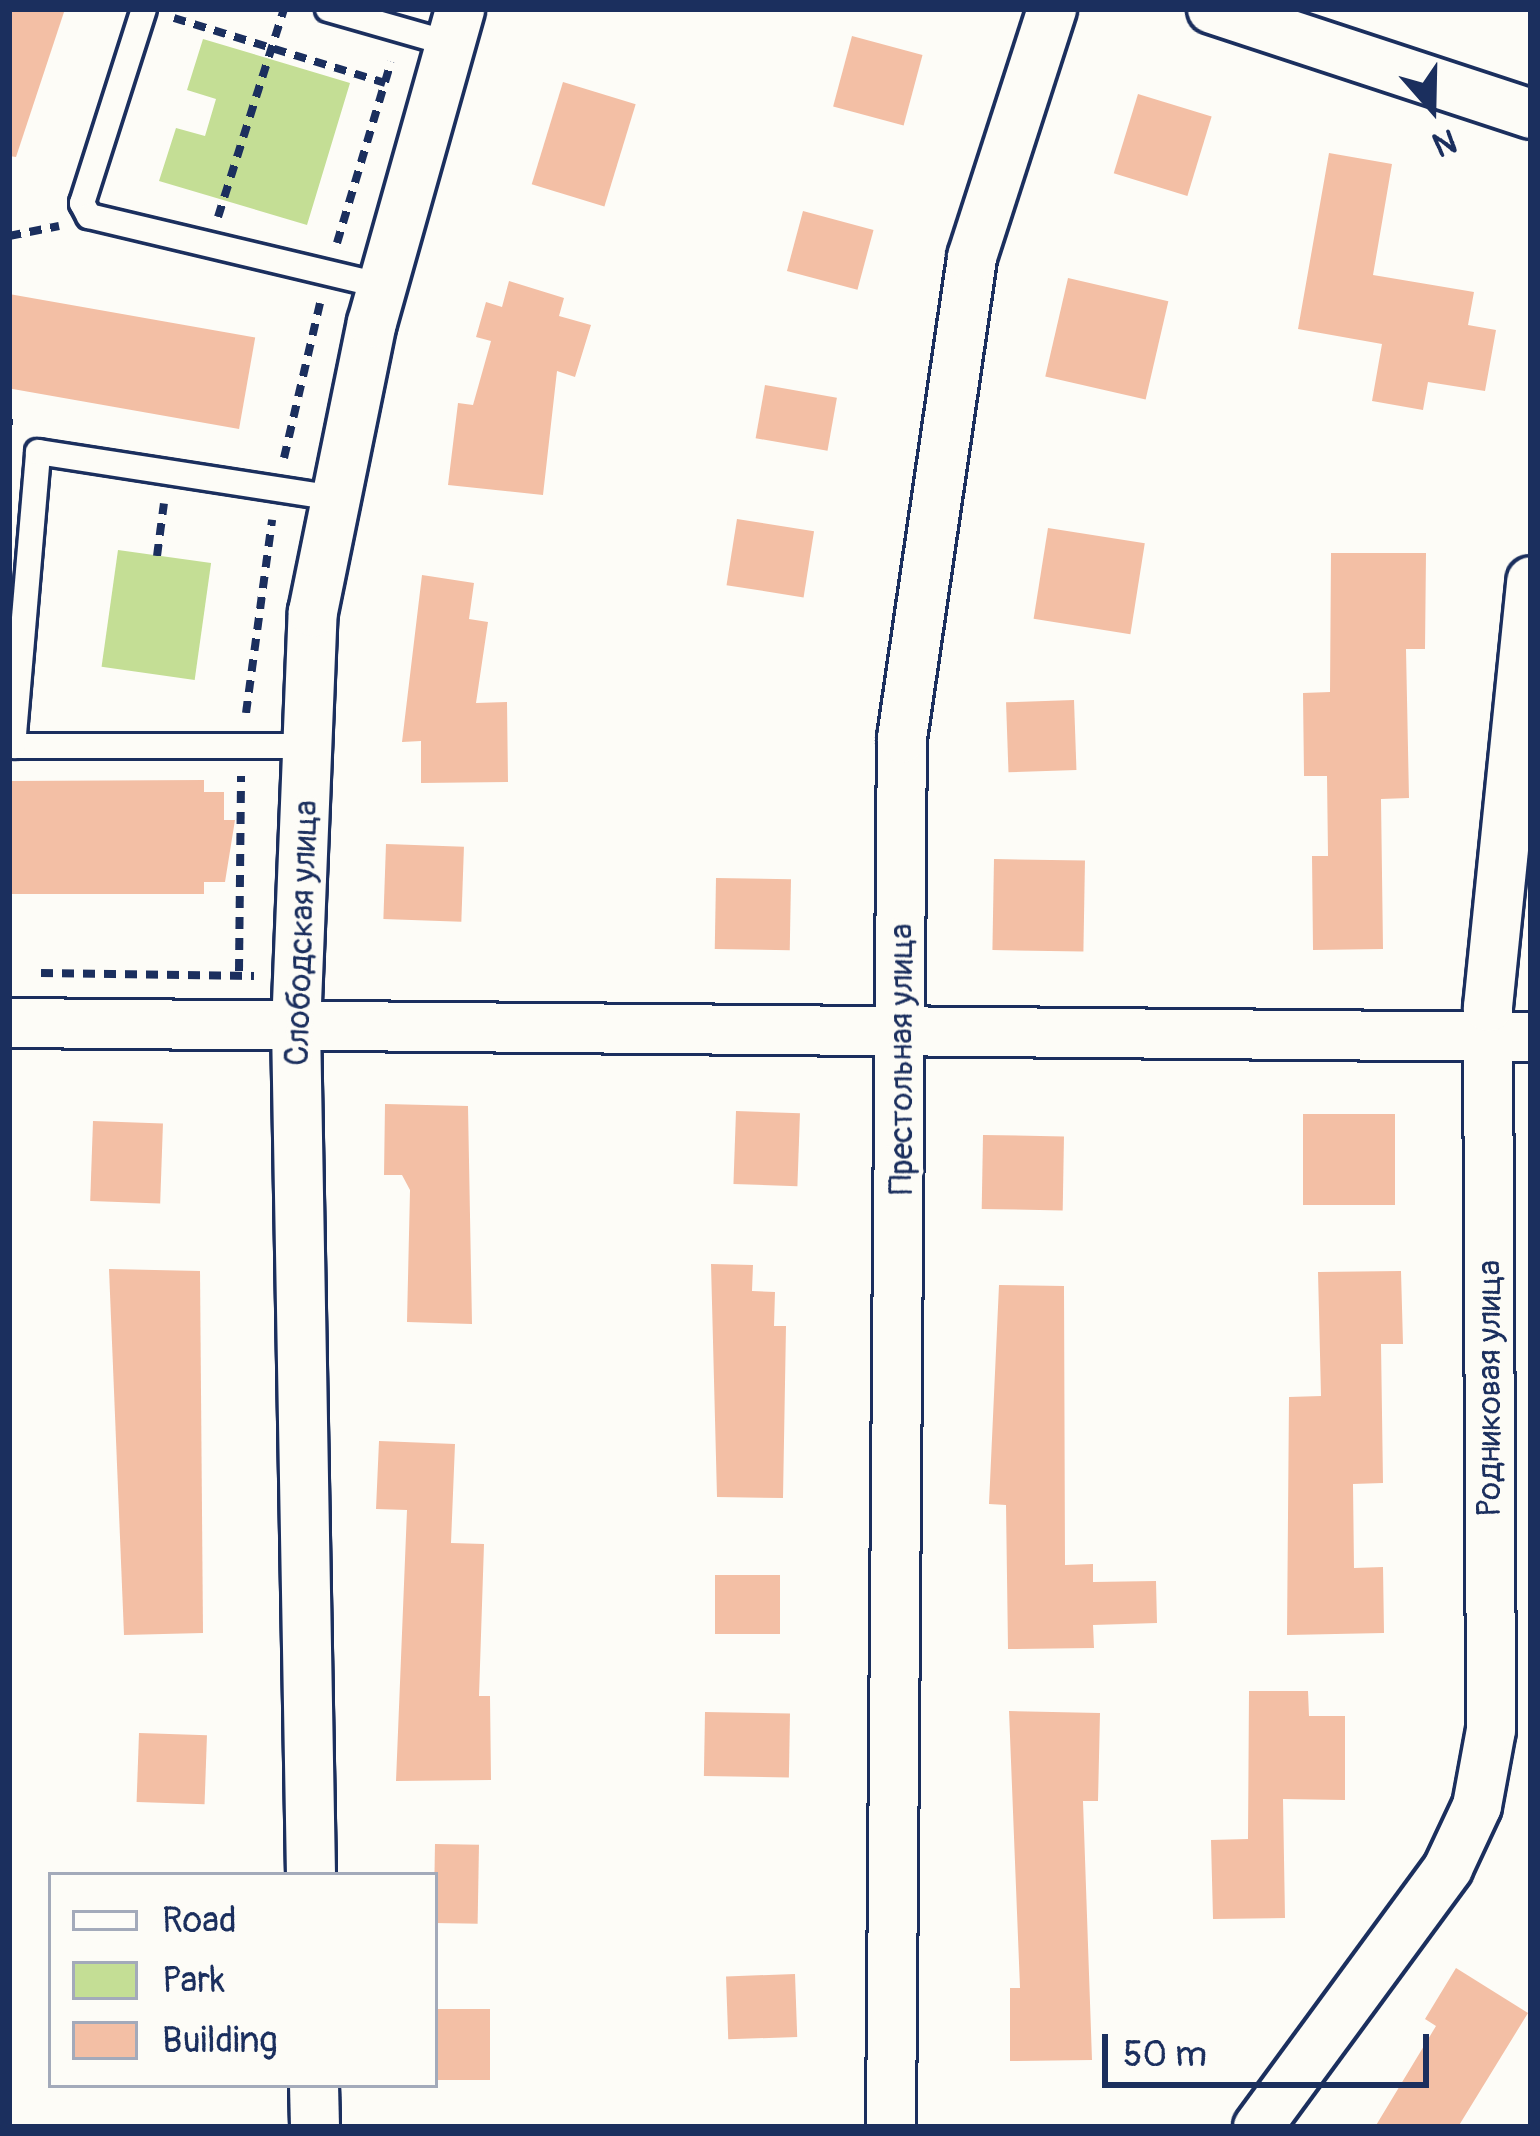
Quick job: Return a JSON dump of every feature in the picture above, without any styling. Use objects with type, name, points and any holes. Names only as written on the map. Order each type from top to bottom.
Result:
[{"type":"street","name":"Престольная улица","points":[[891,2127],[902,737],[972,257],[1052,9]]},
{"type":"street","points":[[1212,9],[1531,114]]},
{"type":"street","name":"Слободская улица","points":[[310,1872],[296,1028],[313,613],[382,286],[456,27]]},
{"type":"street","name":"Родниковая улица","points":[[1258,2127],[1448,1868],[1477,1806],[1491,1730],[1510,1036],[1507,741],[1531,581]]},
{"type":"street","points":[[9,1024],[1510,1036]]},
{"type":"street","points":[[314,2088],[315,2127]]},
{"type":"lane","points":[[144,9],[82,202],[89,216],[382,286]]},
{"type":"lane","points":[[328,9],[456,27]]},
{"type":"lane","points":[[307,746],[13,746],[38,452],[336,498]]},
{"type":"path","points":[[144,9],[385,83]]},
{"type":"path","points":[[209,247],[284,9]]},
{"type":"path","points":[[9,236],[89,216]]},
{"type":"path","points":[[157,556],[168,472]]},
{"type":"green space","points":[[203,39],[350,83],[307,225],[159,181],[176,128],[205,136],[216,99],[187,90]]},
{"type":"green space","points":[[118,550],[211,563],[195,680],[102,667]]},
{"type":"building","points":[[9,9],[65,9],[16,157],[9,156]]},
{"type":"building","points":[[852,36],[923,55],[904,125],[833,107]]},
{"type":"building","points":[[563,82],[636,104],[604,207],[532,184]]},
{"type":"building","points":[[1138,94],[1212,117],[1187,196],[1114,173]]},
{"type":"building","points":[[1329,153],[1392,164],[1373,275],[1474,292],[1468,325],[1496,330],[1485,391],[1428,382],[1423,410],[1372,401],[1382,344],[1298,329]]},
{"type":"building","points":[[803,211],[874,230],[857,290],[787,271]]},
{"type":"building","points":[[1068,278],[1168,301],[1146,400],[1045,376]]},
{"type":"building","points":[[509,281],[564,298],[559,316],[591,325],[575,377],[557,371],[543,495],[448,485],[458,403],[473,405],[491,341],[476,337],[486,302],[502,307]]},
{"type":"building","points":[[9,294],[255,337],[239,429],[9,388]]},
{"type":"building","points":[[765,385],[837,398],[828,451],[756,438]]},
{"type":"building","points":[[737,519],[814,531],[804,597],[727,585]]},
{"type":"building","points":[[1048,528],[1145,543],[1130,634],[1034,619]]},
{"type":"building","points":[[1331,553],[1426,553],[1425,649],[1406,649],[1409,798],[1381,799],[1383,949],[1313,950],[1312,856],[1328,856],[1327,776],[1304,776],[1303,693],[1330,692]]},
{"type":"building","points":[[422,575],[474,583],[469,619],[488,622],[476,703],[507,702],[508,782],[421,783],[421,741],[402,742]]},
{"type":"building","points":[[1074,700],[1076,770],[1008,772],[1006,702]]},
{"type":"building","points":[[204,780],[204,792],[224,792],[224,820],[235,820],[225,882],[204,882],[204,894],[9,894],[9,781]]},
{"type":"building","points":[[386,844],[464,847],[461,922],[383,919]]},
{"type":"building","points":[[994,859],[1085,861],[1083,952],[992,950]]},
{"type":"building","points":[[716,878],[791,879],[790,950],[715,949]]},
{"type":"building","points":[[385,1104],[468,1106],[472,1324],[407,1322],[410,1190],[402,1175],[384,1175]]},
{"type":"building","points":[[736,1111],[800,1113],[797,1186],[733,1184]]},
{"type":"building","points":[[1303,1114],[1395,1114],[1395,1205],[1303,1205]]},
{"type":"building","points":[[93,1121],[163,1123],[160,1203],[90,1201]]},
{"type":"building","points":[[983,1135],[1064,1136],[1063,1210],[982,1209]]},
{"type":"building","points":[[711,1264],[753,1265],[752,1291],[775,1292],[774,1326],[786,1326],[783,1498],[717,1497]]},
{"type":"building","points":[[109,1269],[200,1271],[203,1633],[124,1635]]},
{"type":"building","points":[[1401,1271],[1403,1344],[1381,1344],[1383,1483],[1353,1484],[1354,1568],[1383,1567],[1384,1633],[1287,1635],[1289,1397],[1321,1396],[1318,1272]]},
{"type":"building","points":[[999,1285],[1064,1286],[1065,1565],[1093,1564],[1093,1582],[1156,1581],[1157,1623],[1093,1625],[1094,1648],[1008,1649],[1006,1505],[989,1504]]},
{"type":"building","points":[[379,1441],[455,1444],[451,1543],[484,1544],[479,1696],[490,1696],[491,1780],[396,1781],[407,1510],[376,1509]]},
{"type":"building","points":[[715,1575],[780,1575],[780,1634],[715,1634]]},
{"type":"building","points":[[1249,1691],[1308,1691],[1309,1716],[1345,1716],[1345,1800],[1283,1799],[1285,1918],[1213,1919],[1211,1840],[1248,1839]]},
{"type":"building","points":[[1009,1711],[1100,1713],[1098,1801],[1083,1801],[1092,2060],[1010,2061],[1010,1988],[1020,1988]]},
{"type":"building","points":[[705,1712],[790,1713],[789,1777],[704,1776]]},
{"type":"building","points":[[139,1733],[207,1735],[205,1804],[137,1802]]},
{"type":"building","points":[[435,1844],[479,1845],[478,1924],[438,1923]]},
{"type":"building","points":[[1456,1968],[1528,2013],[1458,2127],[1375,2127],[1436,2026],[1425,2019]]},
{"type":"building","points":[[795,1974],[797,2037],[728,2039],[726,1976]]},
{"type":"building","points":[[438,2009],[490,2009],[490,2080],[438,2080]]}]
